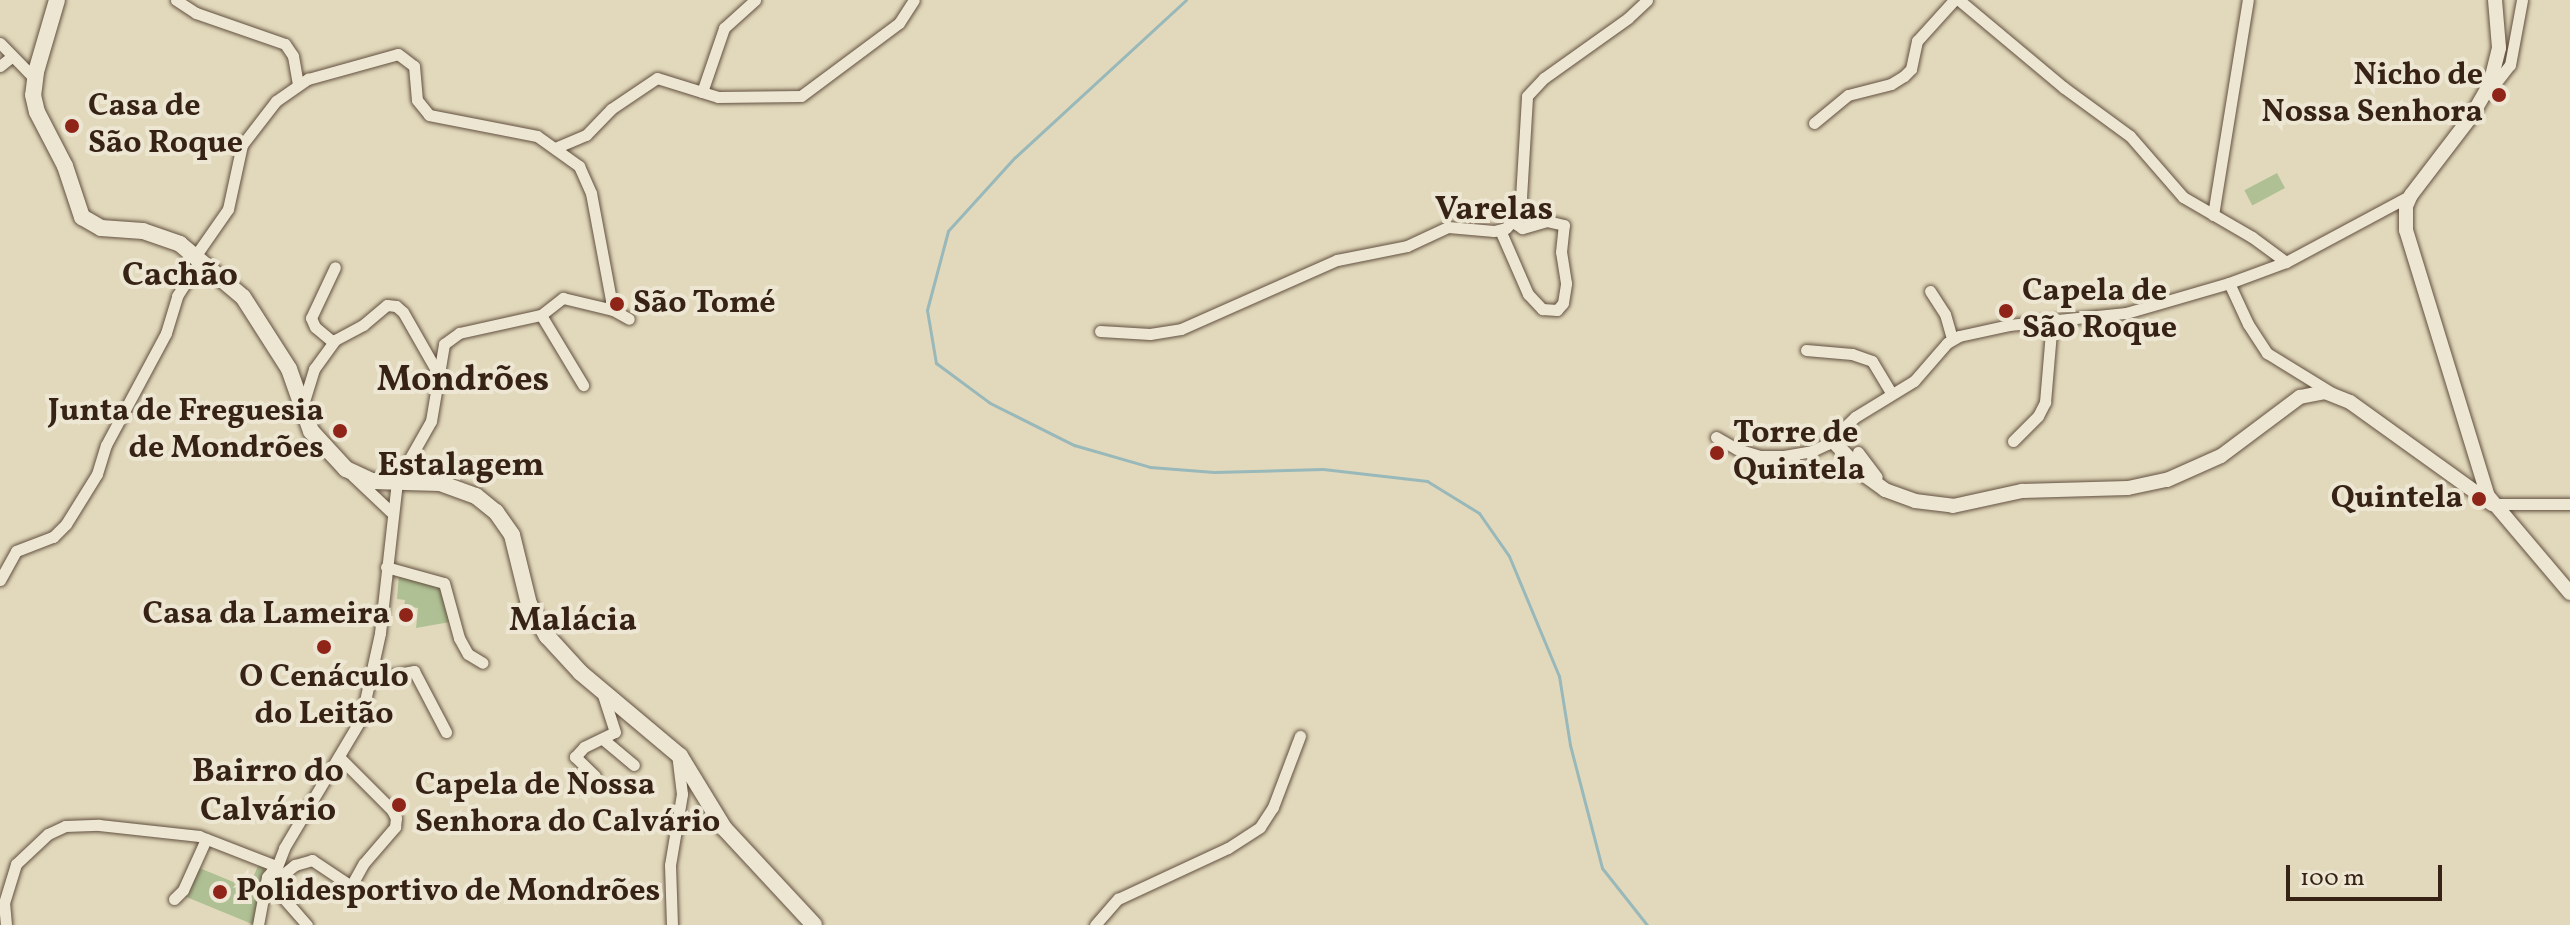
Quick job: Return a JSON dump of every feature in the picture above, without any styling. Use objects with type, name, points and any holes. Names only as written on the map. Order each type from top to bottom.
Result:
[{"type":"main road","points":[[57,0],[34,78],[37,112],[65,166],[84,219],[101,228],[146,232],[180,244],[250,306],[289,369],[314,437],[338,462],[367,480],[430,481],[450,486],[480,498],[496,512],[512,535],[527,598],[540,626],[565,657],[677,753],[731,837],[814,925]]},
{"type":"street","points":[[176,0],[196,13],[285,44],[293,56],[298,83]]},
{"type":"street","points":[[702,92],[724,28],[755,0]]},
{"type":"street","points":[[555,148],[586,135],[608,111],[654,79],[664,79],[728,98],[801,96],[899,23],[914,0]]},
{"type":"street","points":[[1100,331],[1150,334],[1181,329],[1337,260],[1407,246],[1448,227],[1500,230],[1513,222],[1522,190],[1527,96],[1545,77],[1628,18],[1647,0]]},
{"type":"street","points":[[1814,123],[1853,93],[1891,84],[1904,76],[1911,69],[1920,37],[1957,0],[2063,87],[2130,136],[2174,190],[2286,262]]},
{"type":"street","points":[[2213,215],[2248,0]]},
{"type":"street","points":[[2485,95],[2499,48],[2495,0]]},
{"type":"street","points":[[2492,504],[2408,242],[2405,218],[2411,195],[2510,65],[2522,0]]},
{"type":"street","points":[[0,43],[34,78]]},
{"type":"street","points":[[0,580],[6,564],[18,549],[53,537],[66,524],[97,474],[106,445],[166,333],[177,296],[228,209],[242,145],[276,101],[298,83],[390,55],[402,55],[414,66],[417,100],[429,115],[448,122],[533,135],[555,148],[579,166],[589,183],[613,310]]},
{"type":"street","points":[[0,66],[11,57]]},
{"type":"street","points":[[1716,437],[1737,449],[1770,456],[1797,455],[1832,440],[1855,417],[1918,377],[1952,339],[1985,329],[2126,313],[2229,283],[2286,262],[2411,195]]},
{"type":"street","points":[[1500,230],[1528,294],[1542,309],[1557,310],[1563,303],[1566,283],[1561,252],[1564,225],[1547,221],[1522,228],[1513,222]]},
{"type":"street","points":[[333,342],[315,327],[311,316],[335,267]]},
{"type":"street","points":[[2229,283],[2248,324],[2267,353],[2355,405],[2492,504],[2570,593]]},
{"type":"street","points":[[1930,291],[1945,314],[1952,339]]},
{"type":"street","points":[[258,925],[267,877],[360,724],[380,633],[397,481],[430,425],[443,347],[452,336],[541,315],[563,298],[613,310],[629,319]]},
{"type":"street","points":[[302,409],[312,374],[333,342],[393,305],[403,312],[439,375]]},
{"type":"street","points":[[541,315],[583,385]]},
{"type":"street","points":[[2013,441],[2038,416],[2045,402],[2052,321]]},
{"type":"street","points":[[1806,350],[1852,354],[1872,361],[1891,393]]},
{"type":"street","points":[[1832,440],[1875,484],[1895,495],[1921,503],[1953,506],[2022,491],[2128,488],[2167,480],[2212,462],[2300,397],[2318,392],[2333,394]]},
{"type":"street","points":[[1858,452],[1874,475],[1906,498],[1921,503]]},
{"type":"street","points":[[338,462],[393,514]]},
{"type":"street","points":[[2492,504],[2570,504]]},
{"type":"street","points":[[386,567],[444,583],[459,638],[468,654],[483,663]]},
{"type":"street","points":[[370,679],[414,671],[446,732]]},
{"type":"street","points":[[601,689],[616,728],[622,755]]},
{"type":"street","points":[[595,776],[575,756],[584,747],[604,740],[616,728]]},
{"type":"street","points":[[1095,925],[1118,899],[1228,848],[1260,827],[1273,807],[1300,736]]},
{"type":"street","points":[[604,740],[634,765]]},
{"type":"street","points":[[672,925],[670,865],[682,794],[677,753]]},
{"type":"street","points":[[275,881],[295,865],[312,860],[351,886],[364,863],[395,827],[396,818],[392,810],[339,757]]},
{"type":"street","points":[[4,921],[5,898],[14,868],[56,829],[99,825],[206,839],[276,866]]},
{"type":"street","points":[[174,899],[183,890],[206,839]]},
{"type":"street","points":[[276,866],[275,881],[282,898],[307,925]]},
{"type":"green space","points":[[2277,173],[2285,188],[2252,205],[2244,190]]},
{"type":"green space","points":[[399,574],[441,584],[450,622],[416,628],[418,608],[404,606],[405,600],[397,599]]},
{"type":"green space","name":"Polidesportivo de Mondrões","points":[[260,862],[265,864],[256,920],[252,924],[184,896],[197,867],[248,888]]},
{"type":"waterway","points":[[1186,0],[1015,157],[948,231],[927,310],[936,363],[990,403],[1074,445],[1150,467],[1214,472],[1323,469],[1427,481],[1479,513],[1509,556],[1559,676],[1570,745],[1602,868],[1647,925]]},
{"type":"place","name":"Nicho de Nossa Senhora","points":[[2499,95]]},
{"type":"place","name":"Casa de São Roque","points":[[72,126]]},
{"type":"place","name":"São Tomé","points":[[617,304]]},
{"type":"place","name":"Capela de São Roque","points":[[2006,311]]},
{"type":"place","name":"Junta de Freguesia de Mondrões","points":[[340,431]]},
{"type":"place","name":"Torre de Quintela","points":[[1717,453]]},
{"type":"place","name":"Quintela","points":[[2479,499]]},
{"type":"place","name":"Casa da Lameira","points":[[406,615]]},
{"type":"place","name":"O Cenáculo do Leitão","points":[[324,647]]},
{"type":"place","name":"Capela de Nossa Senhora do Calvário","points":[[399,805]]},
{"type":"place","name":"Polidesportivo de Mondrões","points":[[220,892]]},
{"type":"district","name":"Varelas","points":[[1494,211]]},
{"type":"district","name":"Cachão","points":[[180,277]]},
{"type":"district","name":"Mondrões","points":[[463,382]]},
{"type":"district","name":"Estalagem","points":[[461,467]]},
{"type":"district","name":"Malácia","points":[[573,622]]},
{"type":"district","name":"Bairro do Calvário","points":[[268,792]]}]
